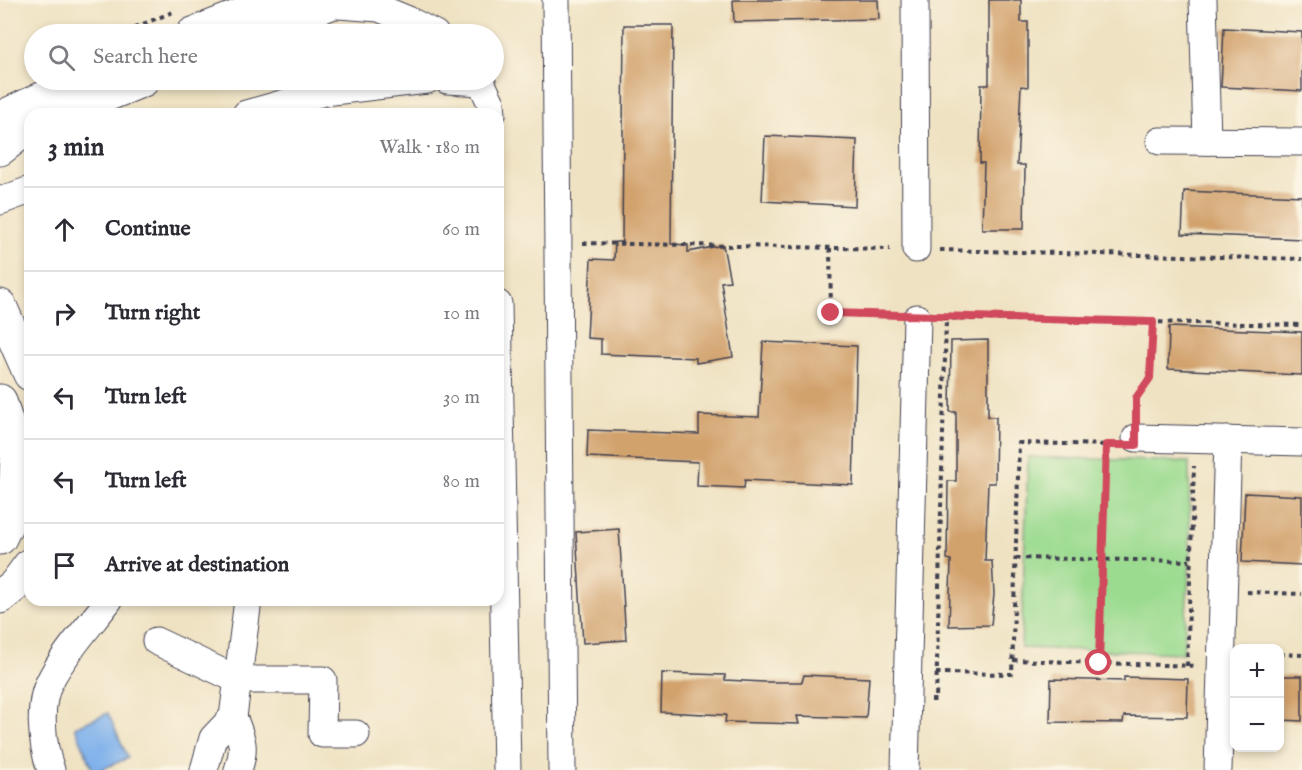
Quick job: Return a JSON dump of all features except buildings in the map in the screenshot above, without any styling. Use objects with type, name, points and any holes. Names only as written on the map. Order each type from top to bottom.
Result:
[{"type":"highway","points":[[187,22],[280,0]]},
{"type":"highway","points":[[277,24],[331,2]]},
{"type":"highway","points":[[43,108],[69,90]]},
{"type":"highway","points":[[75,108],[119,90]]},
{"type":"highway","points":[[0,149],[14,128]]},
{"type":"highway","points":[[0,306],[24,360]]},
{"type":"highway","points":[[0,401],[17,456],[14,509],[0,538]]},
{"type":"highway","points":[[0,597],[15,585],[24,574]]},
{"type":"street","points":[[556,0],[562,770]]},
{"type":"street","points":[[915,0],[916,249]]},
{"type":"street","points":[[1203,0],[1207,141]]},
{"type":"street","points":[[331,2],[379,8],[416,24]]},
{"type":"street","points":[[267,108],[324,92],[341,90]]},
{"type":"street","points":[[484,90],[490,108]]},
{"type":"street","points":[[1160,141],[1302,142]]},
{"type":"street","points":[[0,201],[24,192]]},
{"type":"street","points":[[905,770],[917,318]]},
{"type":"street","points":[[1136,438],[1302,442]]},
{"type":"street","points":[[1218,770],[1227,440]]},
{"type":"street","points":[[51,770],[46,749],[43,709],[50,680],[105,606]]},
{"type":"street","points":[[238,770],[244,755],[241,736],[233,717],[247,606]]},
{"type":"street","points":[[504,606],[507,770]]},
{"type":"street","points":[[156,641],[238,680],[323,680],[322,734],[356,734]]},
{"type":"street","points":[[204,770],[213,738],[233,717]]},
{"type":"path","points":[[830,248],[831,313],[917,318],[1302,325]]},
{"type":"path","points":[[936,673],[1012,674],[1019,443],[1136,445],[1136,398],[1150,378],[1153,322]]},
{"type":"path","points":[[1099,663],[1106,445]]},
{"type":"path","points":[[1187,666],[1194,462]]},
{"type":"path","points":[[1016,558],[1190,561]]},
{"type":"path","points":[[1222,591],[1302,594]]},
{"type":"path","points":[[1284,654],[1302,655]]},
{"type":"path","points":[[1013,660],[1221,666]]},
{"type":"green space","points":[[1028,457],[1189,462],[1190,561],[1183,653],[1021,648]]},
{"type":"water","points":[[108,713],[128,758],[100,770],[93,770],[75,727]]},
{"type":"route","points":[[831,313],[917,318],[1153,322],[1150,378],[1136,398],[1136,445],[1106,445],[1099,663]]}]
